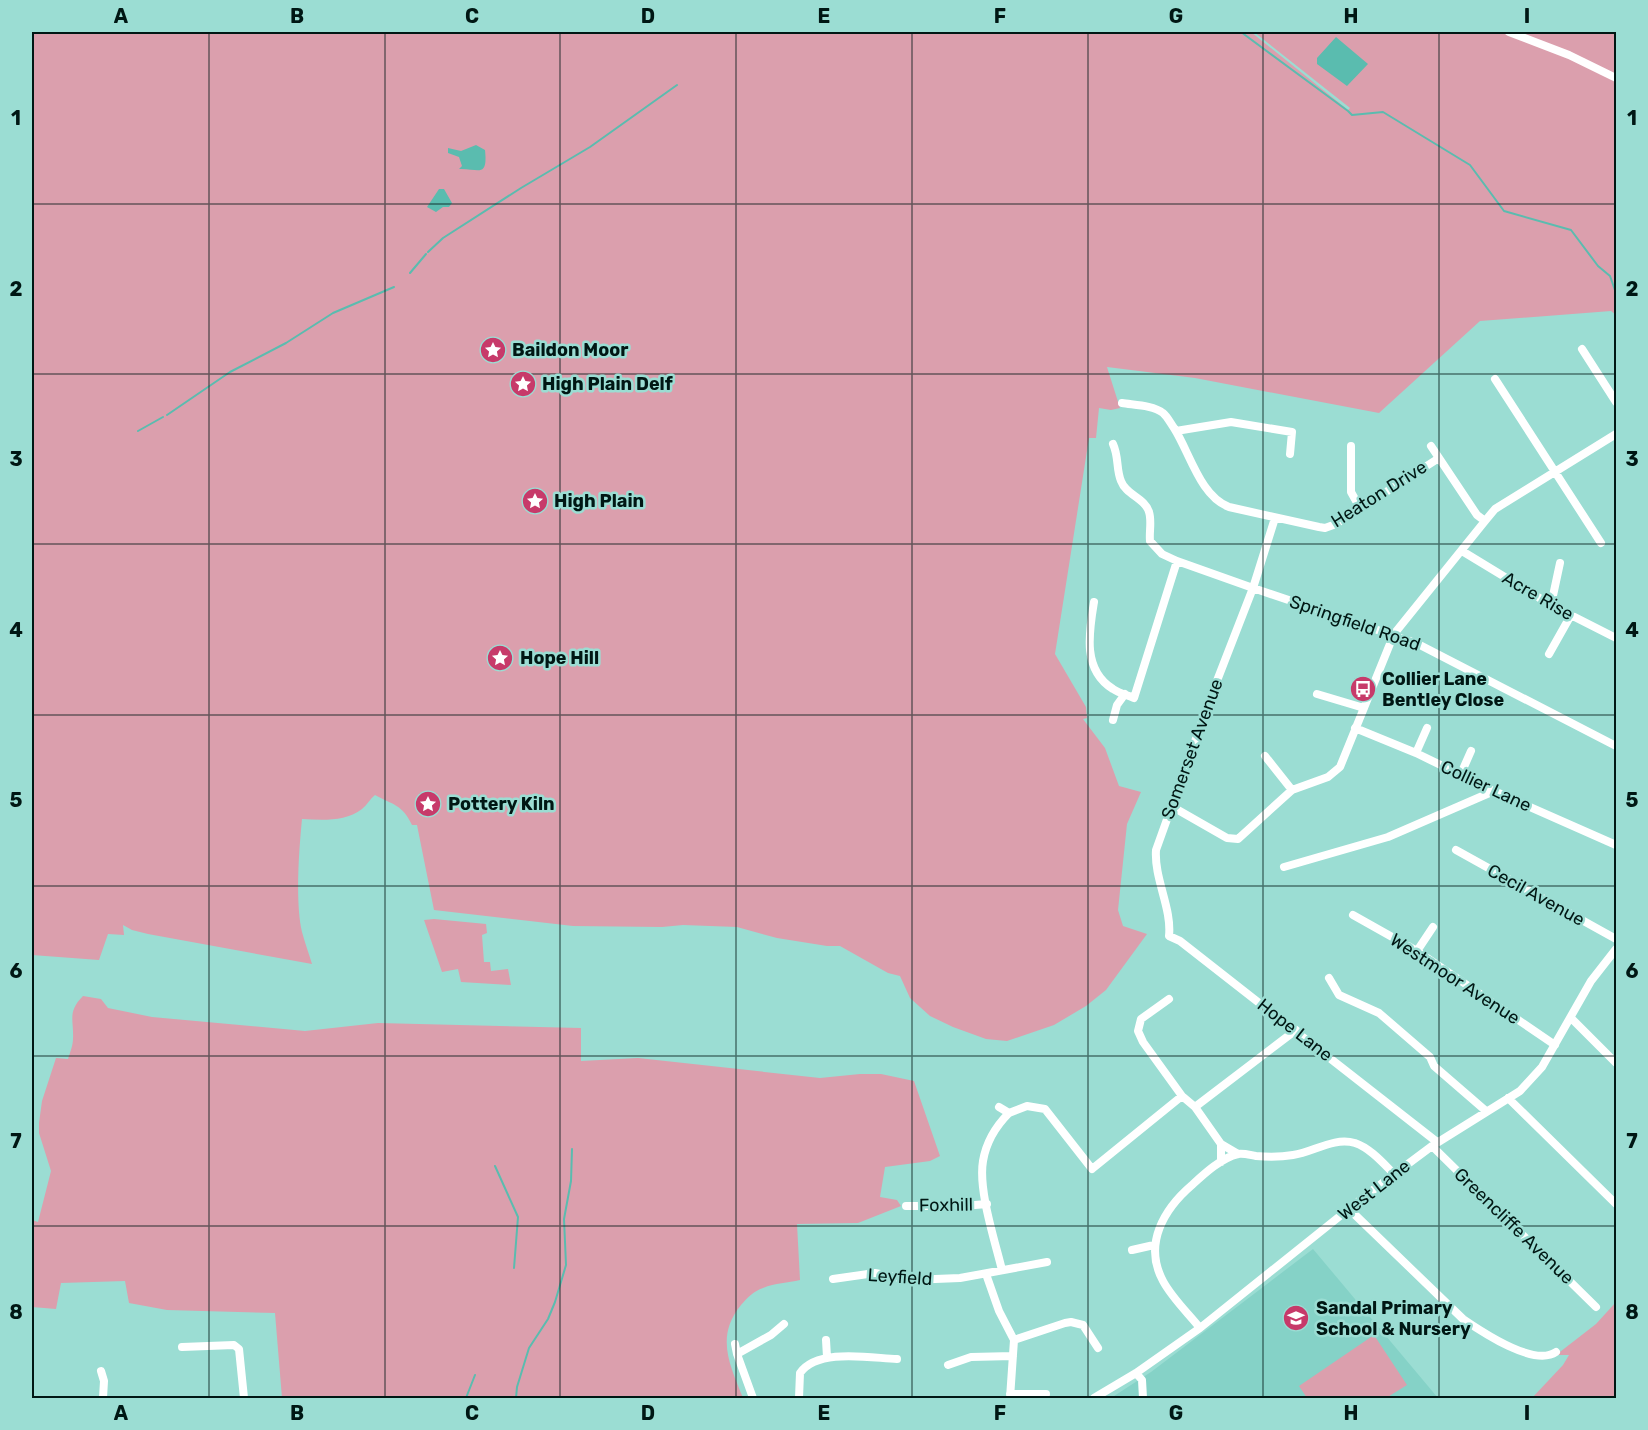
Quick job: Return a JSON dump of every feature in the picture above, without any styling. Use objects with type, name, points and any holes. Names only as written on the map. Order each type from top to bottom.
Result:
[{"type":"street","points":[[1509,32],[1569,55],[1617,78]]},
{"type":"street","points":[[1581,349],[1617,402]]},
{"type":"street","points":[[1495,379],[1601,543]]},
{"type":"street","name":"Heaton Drive","points":[[1122,402],[1153,408],[1164,413],[1206,488],[1217,501],[1229,507],[1275,519],[1325,528],[1336,524],[1439,458]]},
{"type":"street","points":[[1176,431],[1231,422],[1292,432],[1290,454]]},
{"type":"street","points":[[1171,806],[1233,839],[1243,835],[1292,790],[1328,777],[1337,771],[1394,634],[1485,521],[1495,509],[1617,434]]},
{"type":"street","name":"Springfield Road","points":[[1113,444],[1118,458],[1121,482],[1149,512],[1149,536],[1152,545],[1162,554],[1253,588],[1416,643],[1617,746]]},
{"type":"street","points":[[1431,446],[1477,515],[1485,521]]},
{"type":"street","points":[[1351,447],[1351,492],[1360,508]]},
{"type":"street","name":"Somerset Avenue","points":[[1167,913],[1155,856],[1158,844],[1253,588],[1275,519]]},
{"type":"street","name":"Acre Rise","points":[[1462,550],[1551,605],[1617,638]]},
{"type":"street","points":[[1094,602],[1089,638],[1092,663],[1103,681],[1112,688],[1134,698],[1177,561]]},
{"type":"street","points":[[1551,605],[1560,563]]},
{"type":"street","points":[[1549,654],[1571,615]]},
{"type":"street","points":[[1113,720],[1117,705],[1125,694]]},
{"type":"street","points":[[1317,694],[1364,708]]},
{"type":"street","points":[[1416,753],[1427,728]]},
{"type":"street","name":"Collier Lane","points":[[1355,729],[1416,753],[1460,776],[1617,845]]},
{"type":"street","points":[[1460,776],[1471,751]]},
{"type":"street","points":[[1265,756],[1292,790]]},
{"type":"street","points":[[1284,867],[1388,837],[1494,791]]},
{"type":"street","name":"Cecil Avenue","points":[[1456,850],[1617,939]]},
{"type":"street","name":"Hope Lane","points":[[1167,913],[1169,936],[1296,1030],[1435,1144]]},
{"type":"street","name":"Westmoor Avenue","points":[[1353,915],[1417,951],[1555,1045]]},
{"type":"street","points":[[1417,951],[1433,927]]},
{"type":"street","name":"West Lane","points":[[1095,1398],[1136,1373],[1200,1328],[1349,1209],[1435,1144],[1520,1091],[1542,1067],[1591,981],[1617,949]]},
{"type":"street","points":[[1329,978],[1339,995],[1379,1014],[1430,1057],[1434,1066],[1486,1111]]},
{"type":"street","points":[[1169,999],[1141,1019],[1138,1031],[1143,1042],[1182,1096],[1195,1107],[1221,1144],[1238,1154],[1264,1156],[1293,1155],[1315,1150],[1334,1142],[1353,1142],[1365,1148],[1394,1174]]},
{"type":"street","points":[[1571,1018],[1617,1063]]},
{"type":"street","points":[[1195,1107],[1296,1030]]},
{"type":"street","points":[[1002,1270],[982,1176],[983,1161],[991,1137],[1009,1113],[1027,1106],[1045,1109],[1092,1169],[1182,1096]]},
{"type":"street","points":[[1508,1098],[1617,1204]]},
{"type":"street","points":[[999,1107],[1009,1113]]},
{"type":"street","points":[[1221,1144],[1221,1162]]},
{"type":"street","name":"Greencliffe Avenue","points":[[1435,1144],[1596,1307]]},
{"type":"street","points":[[1200,1328],[1162,1280],[1155,1259],[1154,1245],[1161,1223],[1174,1202],[1221,1162],[1238,1154]]},
{"type":"street","name":"Foxhill","points":[[906,1206],[987,1204]]},
{"type":"street","points":[[1349,1209],[1463,1319],[1483,1332],[1528,1353],[1546,1356],[1556,1352]]},
{"type":"street","points":[[1132,1250],[1154,1245]]},
{"type":"street","name":"Leyfield","points":[[833,1279],[875,1273],[910,1280],[950,1279],[1047,1262]]},
{"type":"street","points":[[986,1274],[999,1311],[1014,1340],[1010,1396],[1046,1394]]},
{"type":"street","points":[[1014,1340],[1071,1322],[1083,1325],[1098,1348]]},
{"type":"street","points":[[737,1354],[771,1335],[783,1324]]},
{"type":"street","points":[[826,1340],[827,1357]]},
{"type":"street","points":[[735,1344],[753,1398]]},
{"type":"street","points":[[182,1347],[234,1345],[239,1349],[244,1398]]},
{"type":"street","points":[[948,1365],[971,1357],[1013,1356]]},
{"type":"street","points":[[799,1398],[800,1373],[812,1362],[827,1357],[897,1359]]},
{"type":"street","points":[[101,1371],[104,1381],[103,1398]]},
{"type":"street","points":[[1136,1373],[1142,1380],[1143,1398]]},
{"type":"shaded area","name":"Baildon Moor","points":[[32,32],[1251,32],[1348,110],[1350,108],[1254,32],[1616,32],[1616,315],[1611,311],[1480,321],[1379,413],[1195,378],[1107,367],[1120,408],[1111,410],[1099,408],[1096,438],[1089,438],[1055,654],[1086,707],[1087,718],[1083,719],[1105,748],[1119,786],[1141,792],[1127,824],[1118,910],[1123,926],[1147,934],[1106,990],[1086,1006],[1054,1025],[1007,1041],[986,1039],[953,1027],[930,1016],[910,998],[900,976],[888,973],[840,946],[777,938],[737,927],[573,926],[434,910],[417,825],[412,825],[405,813],[397,806],[375,795],[362,809],[348,816],[333,819],[302,819],[299,906],[302,932],[312,964],[148,934],[123,925],[124,935],[108,934],[99,960],[32,955]]},
{"type":"shaded area","points":[[1336,37],[1368,64],[1347,86],[1317,64],[1317,58]]},
{"type":"shaded area","points":[[476,145],[485,150],[486,159],[483,168],[480,170],[459,169],[462,166],[459,157],[448,153],[448,148],[461,151]]},
{"type":"shaded area","points":[[439,189],[444,189],[452,203],[449,207],[443,207],[436,212],[427,207]]},
{"type":"shaded area","points":[[424,920],[486,924],[487,933],[482,935],[484,962],[490,962],[491,971],[508,969],[511,985],[461,982],[458,969],[442,972]]},
{"type":"shaded area","points":[[83,996],[101,999],[108,1008],[152,1017],[305,1031],[378,1023],[581,1028],[581,1061],[638,1058],[820,1078],[881,1074],[914,1081],[940,1156],[930,1161],[885,1167],[880,1197],[897,1200],[901,1206],[858,1223],[797,1224],[800,1280],[772,1285],[748,1297],[733,1317],[729,1328],[727,1351],[743,1398],[282,1398],[275,1313],[167,1310],[129,1303],[125,1281],[61,1283],[56,1309],[32,1307],[32,1220],[38,1222],[51,1171],[39,1133],[42,1101],[56,1058],[68,1059],[73,1041],[72,1016]]},
{"type":"shaded area","name":"Sandal Primary School & Nursery","points":[[1313,1249],[1438,1398],[1111,1398],[1151,1372]]},
{"type":"shaded area","points":[[1616,1302],[1616,1398],[1532,1398],[1563,1365],[1569,1355],[1556,1355],[1596,1324]]},
{"type":"shaded area","points":[[1374,1335],[1407,1385],[1386,1398],[1307,1398],[1299,1386]]},
{"type":"waterway","points":[[1241,32],[1352,115],[1383,112],[1470,165],[1504,211],[1571,230],[1598,266],[1610,276],[1616,293]]},
{"type":"waterway","points":[[428,252],[443,238],[590,147],[677,85]]},
{"type":"waterway","points":[[410,273],[426,254]]},
{"type":"waterway","points":[[167,415],[230,372],[286,343],[333,313],[394,287]]},
{"type":"waterway","points":[[138,431],[163,417]]},
{"type":"waterway","points":[[516,1398],[517,1387],[529,1348],[548,1319],[566,1265],[564,1219],[571,1181],[572,1149]]},
{"type":"waterway","points":[[495,1166],[518,1217],[514,1268]]},
{"type":"waterway","points":[[466,1398],[475,1375]]},
{"type":"place","name":"Baildon Moor","points":[[493,350]]},
{"type":"place","name":"High Plain Delf","points":[[523,384]]},
{"type":"place","name":"High Plain","points":[[535,501]]},
{"type":"place","name":"Hope Hill","points":[[500,658]]},
{"type":"place","name":"Collier Lane Bentley Close","points":[[1363,689]]},
{"type":"place","name":"Pottery Kiln","points":[[428,804]]},
{"type":"place","name":"Sandal Primary School & Nursery","points":[[1296,1318]]}]
